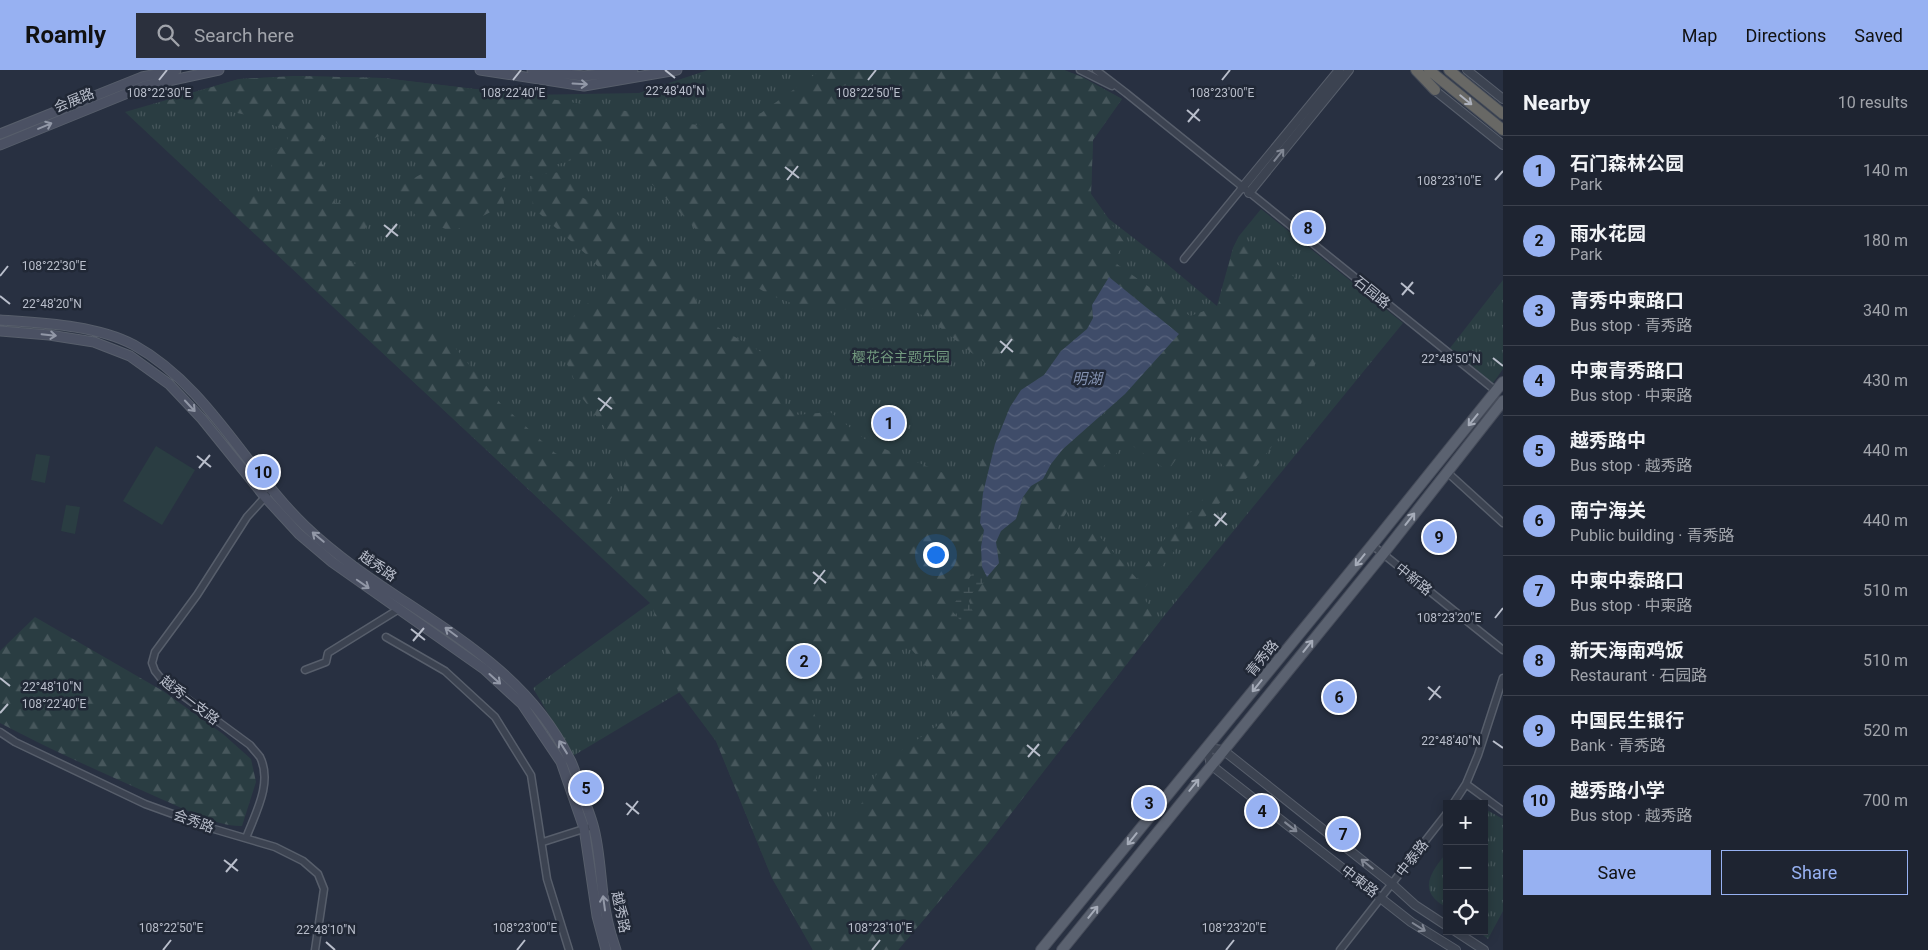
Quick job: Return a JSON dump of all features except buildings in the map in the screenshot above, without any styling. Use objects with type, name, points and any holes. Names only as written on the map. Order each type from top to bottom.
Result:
[{"type":"highway","points":[[1416,70],[1435,90]]},
{"type":"highway","points":[[1429,70],[1503,130]]},
{"type":"highway","points":[[1449,70],[1503,114]]},
{"type":"main road","name":"会展路","points":[[0,134],[142,77],[176,70]]},
{"type":"main road","name":"会展路","points":[[0,145],[145,86],[219,70]]},
{"type":"main road","points":[[480,70],[584,86],[677,70]]},
{"type":"main road","points":[[532,70],[584,76],[633,70]]},
{"type":"main road","name":"越秀路","points":[[0,320],[52,323],[99,332],[133,345],[175,374],[209,410],[268,494],[340,556],[495,664],[529,698],[548,723],[570,758],[589,827],[606,914],[616,950]]},
{"type":"main road","name":"越秀路","points":[[0,331],[49,335],[94,342],[130,356],[173,387],[268,494],[300,534],[332,562],[484,669],[522,704],[561,762],[589,827],[597,916],[606,950]]},
{"type":"main road","name":"青秀路","points":[[1041,950],[1372,546],[1503,382]]},
{"type":"main road","name":"青秀路","points":[[1062,950],[1383,554],[1503,401]]},
{"type":"street","name":"石园路","points":[[1080,70],[1126,93]]},
{"type":"street","name":"石园路","points":[[1096,70],[1496,391]]},
{"type":"street","points":[[1245,191],[1339,70]]},
{"type":"street","points":[[1184,259],[1349,70]]},
{"type":"street","points":[[1409,70],[1503,145]]},
{"type":"street","points":[[1467,70],[1503,99]]},
{"type":"street","points":[[1447,472],[1503,523]]},
{"type":"street","name":"越秀一支路","points":[[246,838],[264,787],[264,771],[260,757],[250,745],[163,681],[155,671],[152,663],[155,652],[164,638],[197,595],[247,517],[268,494]]},
{"type":"street","name":"中新路","points":[[1372,546],[1503,650]]},
{"type":"street","points":[[305,670],[326,662],[328,653],[399,609]]},
{"type":"street","points":[[386,637],[445,671],[495,717],[531,775],[547,879],[569,950]]},
{"type":"street","points":[[1456,800],[1466,784],[1503,678]]},
{"type":"street","name":"会秀路","points":[[0,732],[15,742],[145,804],[214,829],[276,847],[302,861],[318,874],[324,889],[315,950]]},
{"type":"street","points":[[1211,765],[1207,748],[1223,750]]},
{"type":"street","name":"中柬路","points":[[1223,750],[1392,884],[1415,905],[1443,923]]},
{"type":"street","name":"中柬路","points":[[1211,765],[1411,922],[1456,950]]},
{"type":"street","points":[[1466,784],[1503,811]]},
{"type":"street","name":"中泰路","points":[[1340,950],[1443,818]]},
{"type":"street","points":[[542,842],[589,827]]},
{"type":"street","points":[[1461,935],[1484,950]]},
{"type":"green space","name":"樱花谷主题乐园","points":[[708,70],[1064,70],[1082,77],[1122,99],[1093,140],[1091,194],[1109,219],[1217,306],[1233,248],[1239,236],[1261,209],[1403,323],[1160,621],[985,847],[898,950],[813,950],[772,878],[716,741],[680,692],[573,756],[533,688],[650,603],[125,112],[239,79],[296,76],[383,78],[525,95],[639,93]]},
{"type":"green space","points":[[821,70],[1064,70],[1082,77],[1122,99],[1093,140],[1091,194],[1124,242],[1114,262],[1190,316],[1218,306],[1233,248],[1239,236],[1304,284],[1318,353],[1298,413],[1248,477],[1193,528],[1140,593],[1160,621],[985,847],[898,950],[813,950],[772,878],[716,741],[679,692],[651,603],[230,211],[245,192],[269,200],[272,150],[286,145],[289,132],[252,116],[217,109],[158,103],[239,79],[296,76],[383,78],[525,95],[626,111],[655,121],[711,126],[761,113]],"holes":[[[316,91],[330,116],[345,131],[369,140],[385,134],[403,145],[423,173],[395,189],[416,216],[452,232],[504,205],[502,178],[566,162],[622,141],[634,166],[692,225],[716,254],[742,279],[770,295],[791,303],[826,308],[859,310],[897,307],[912,310],[928,318],[978,358],[1004,375],[1014,379],[1021,390],[1044,375],[1061,351],[1087,329],[1093,318],[1092,305],[1137,379],[1108,411],[1089,425],[1063,449],[1051,464],[1043,479],[1031,486],[1023,497],[1016,519],[1001,531],[996,542],[999,563],[981,547],[984,530],[983,493],[995,444],[988,442],[973,485],[870,443],[830,412],[795,415],[785,404],[784,365],[700,317],[695,292],[616,213],[581,197],[567,171],[530,176],[533,208],[587,255],[606,275],[606,290],[575,313],[565,340],[567,364],[583,399],[626,455],[624,487],[618,512],[609,502],[618,487],[607,467],[585,469],[555,453],[501,404],[440,329],[396,293],[348,259],[370,220],[358,202],[335,203],[333,179],[315,154],[325,137],[308,122],[295,101]],[[1194,433],[1225,468],[1221,481],[1160,544],[1137,579],[1092,528],[1075,553],[1052,536],[1079,492],[1127,442],[1168,471]],[[906,643],[960,706],[947,719],[882,764],[855,816],[837,823],[824,817],[822,803],[814,785],[819,768],[825,766],[827,749],[810,702],[835,680],[859,681]]]},
{"type":"green space","points":[[1503,280],[1503,369],[1493,383],[1450,348]]},
{"type":"green space","points":[[156,446],[195,470],[162,525],[123,501]]},
{"type":"green space","points":[[36,454],[50,456],[45,483],[31,480]]},
{"type":"green space","points":[[66,505],[80,507],[75,534],[61,531]]},
{"type":"green space","points":[[975,568],[986,581],[973,592],[969,601],[974,615],[968,621],[960,620],[953,612],[953,604],[958,599]]},
{"type":"green space","points":[[35,617],[163,691],[223,734],[251,759],[256,782],[242,826],[222,823],[189,812],[79,762],[0,723],[0,651]]},
{"type":"green space","points":[[1488,811],[1503,819],[1503,911],[1488,939],[1483,935],[1488,935]]},
{"type":"green space","points":[[1443,857],[1443,905],[1434,898],[1429,886],[1432,874]]},
{"type":"water","name":"明湖","points":[[1109,277],[1179,334],[1125,394],[1063,449],[1051,464],[1043,479],[1031,486],[1023,497],[1016,519],[1001,531],[996,542],[999,563],[987,577],[982,567],[981,547],[984,530],[980,523],[983,493],[995,444],[1010,407],[1021,390],[1044,375],[1061,351],[1087,329],[1093,318],[1092,305]]},
{"type":"place","name":"新天海南鸡饭","points":[[1308,228]]},
{"type":"place","name":"石门森林公园","points":[[889,423]]},
{"type":"place","name":"越秀路小学","points":[[263,472]]},
{"type":"place","name":"中国民生银行","points":[[1439,537]]},
{"type":"place","name":"雨水花园","points":[[804,661]]},
{"type":"place","name":"南宁海关","points":[[1339,697]]},
{"type":"place","name":"越秀路中","points":[[586,788]]},
{"type":"place","name":"青秀中柬路口","points":[[1149,803]]},
{"type":"place","name":"中柬青秀路口","points":[[1262,811]]},
{"type":"place","name":"中柬中泰路口","points":[[1343,834]]}]
